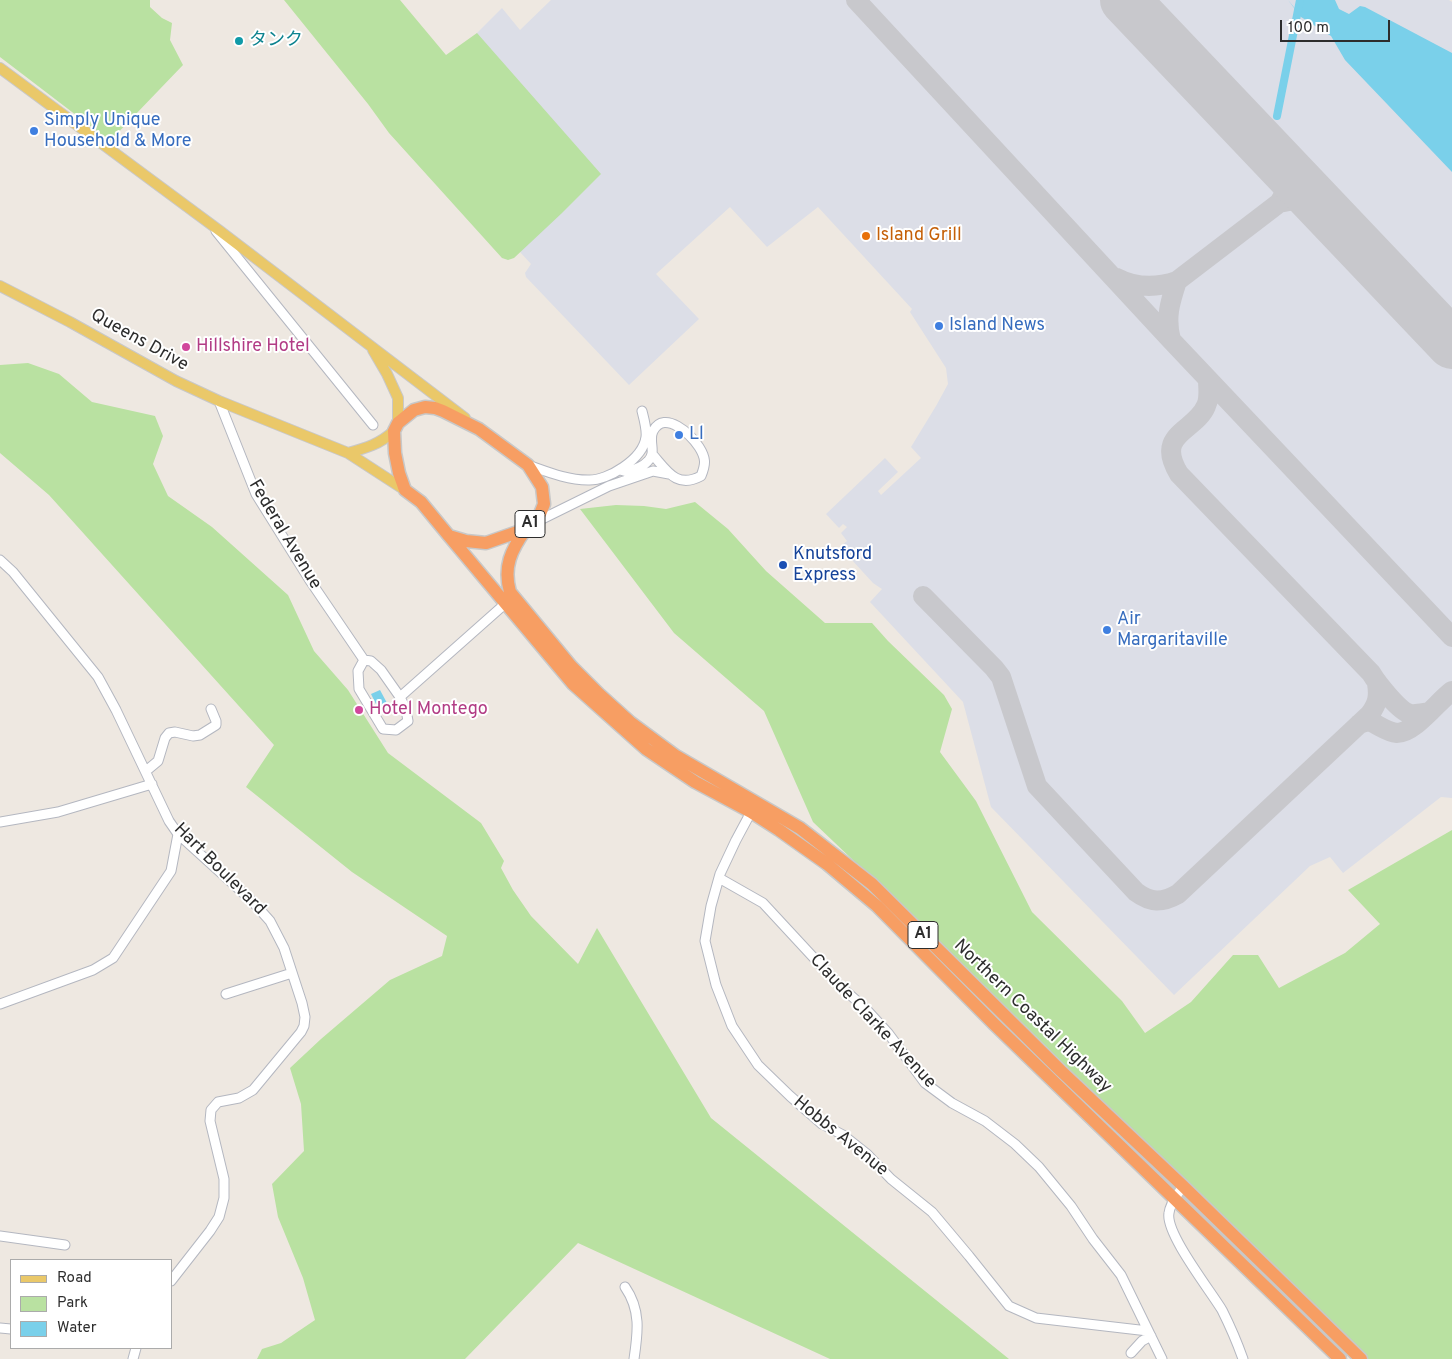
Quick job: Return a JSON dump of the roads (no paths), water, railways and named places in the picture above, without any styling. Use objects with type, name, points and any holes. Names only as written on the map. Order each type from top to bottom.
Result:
[{"type":"highway","name":"A1","points":[[396,427],[414,410],[425,407],[443,411],[479,429],[528,465],[542,487],[544,504],[540,514],[527,527],[486,543],[466,541],[449,536],[421,502],[405,490]]},
{"type":"highway","points":[[396,427],[395,453],[405,490]]},
{"type":"highway","name":"Northern Coastal Highway","points":[[527,527],[508,564],[506,579],[510,592],[571,666],[598,694],[630,722],[676,756],[800,828],[872,884],[1054,1064],[1361,1359]]},
{"type":"highway","name":"Northern Coastal Highway","points":[[449,536],[573,684],[646,749],[695,782],[751,812],[779,830],[827,864],[876,906],[994,1024],[1340,1359]]},
{"type":"main road","points":[[0,68],[479,429]]},
{"type":"main road","name":"Queens Drive","points":[[0,286],[70,322],[176,381],[219,401],[348,453],[405,490]]},
{"type":"main road","points":[[370,345],[398,398],[396,427]]},
{"type":"main road","name":"A1","points":[[348,453],[371,447],[384,440],[396,427]]},
{"type":"street","points":[[212,226],[373,425]]},
{"type":"street","name":"Federal Avenue","points":[[219,401],[256,494],[311,582],[364,660]]},
{"type":"street","points":[[528,465],[561,476],[590,480],[620,470],[635,457],[646,438],[642,410]]},
{"type":"street","points":[[668,422],[675,424],[695,440],[704,454],[706,464],[701,476],[695,480],[682,481],[669,474],[653,454],[652,434],[661,424],[668,422]]},
{"type":"street","points":[[620,470],[627,472],[636,469],[649,461],[653,454]]},
{"type":"street","points":[[527,527],[609,486],[653,471],[669,474]]},
{"type":"street","name":"Hart Boulevard","points":[[0,560],[13,572],[98,677],[178,834],[262,911],[284,948],[302,1003],[305,1017],[302,1032],[253,1090],[239,1098],[218,1102],[211,1110],[210,1121],[224,1179],[224,1198],[219,1217],[172,1280]]},
{"type":"street","points":[[400,697],[506,603]]},
{"type":"street","points":[[364,660],[371,661],[381,670],[400,697],[406,710],[408,721],[396,730],[383,729],[359,688],[358,671],[364,660]]},
{"type":"street","points":[[146,771],[158,761],[165,738],[169,733],[200,735],[216,725],[211,710]]},
{"type":"street","points":[[0,822],[58,812],[152,784]]},
{"type":"street","name":"Hobbs Avenue","points":[[751,812],[719,878],[711,906],[705,941],[716,985],[732,1026],[758,1065],[822,1124],[843,1135],[867,1154],[891,1179],[932,1212],[970,1256],[1009,1306],[1036,1318],[1150,1333]]},
{"type":"street","points":[[0,1004],[93,970],[113,958],[170,870],[178,834]]},
{"type":"street","name":"Claude Clarke Avenue","points":[[719,878],[763,903],[838,984],[866,1009],[888,1033],[925,1083],[952,1103],[985,1121],[1015,1144],[1039,1167],[1072,1206],[1093,1239],[1122,1276],[1162,1359]]},
{"type":"street","points":[[226,994],[292,973]]},
{"type":"street","points":[[1183,1186],[1174,1199],[1169,1213],[1170,1224],[1180,1244],[1221,1309],[1235,1336],[1243,1359]]},
{"type":"street","points":[[0,1236],[65,1245]]},
{"type":"street","points":[[624,1287],[632,1298],[637,1312],[634,1359]]},
{"type":"street","points":[[1131,1353],[1150,1333]]},
{"type":"water","points":[[1288,0],[1298,12],[1301,0],[1335,0],[1339,9],[1349,14],[1360,6],[1365,7],[1452,53],[1452,172],[1345,60],[1331,36],[1301,17]]},
{"type":"water","points":[[380,690],[387,703],[378,708],[371,694]]},
{"type":"waterway","points":[[1277,116],[1300,0]]},
{"type":"place","name":"タンク","points":[[239,41]]},
{"type":"place","name":"Simply Unique Household & More","points":[[34,131]]},
{"type":"place","name":"Island Grill","points":[[866,236]]},
{"type":"place","name":"Island News","points":[[939,326]]},
{"type":"place","name":"Hillshire Hotel","points":[[186,347]]},
{"type":"place","name":"Ll","points":[[679,435]]},
{"type":"place","name":"Knutsford Express","points":[[783,565]]},
{"type":"place","name":"Air Margaritaville","points":[[1107,630]]},
{"type":"place","name":"Hotel Montego","points":[[359,710]]}]
